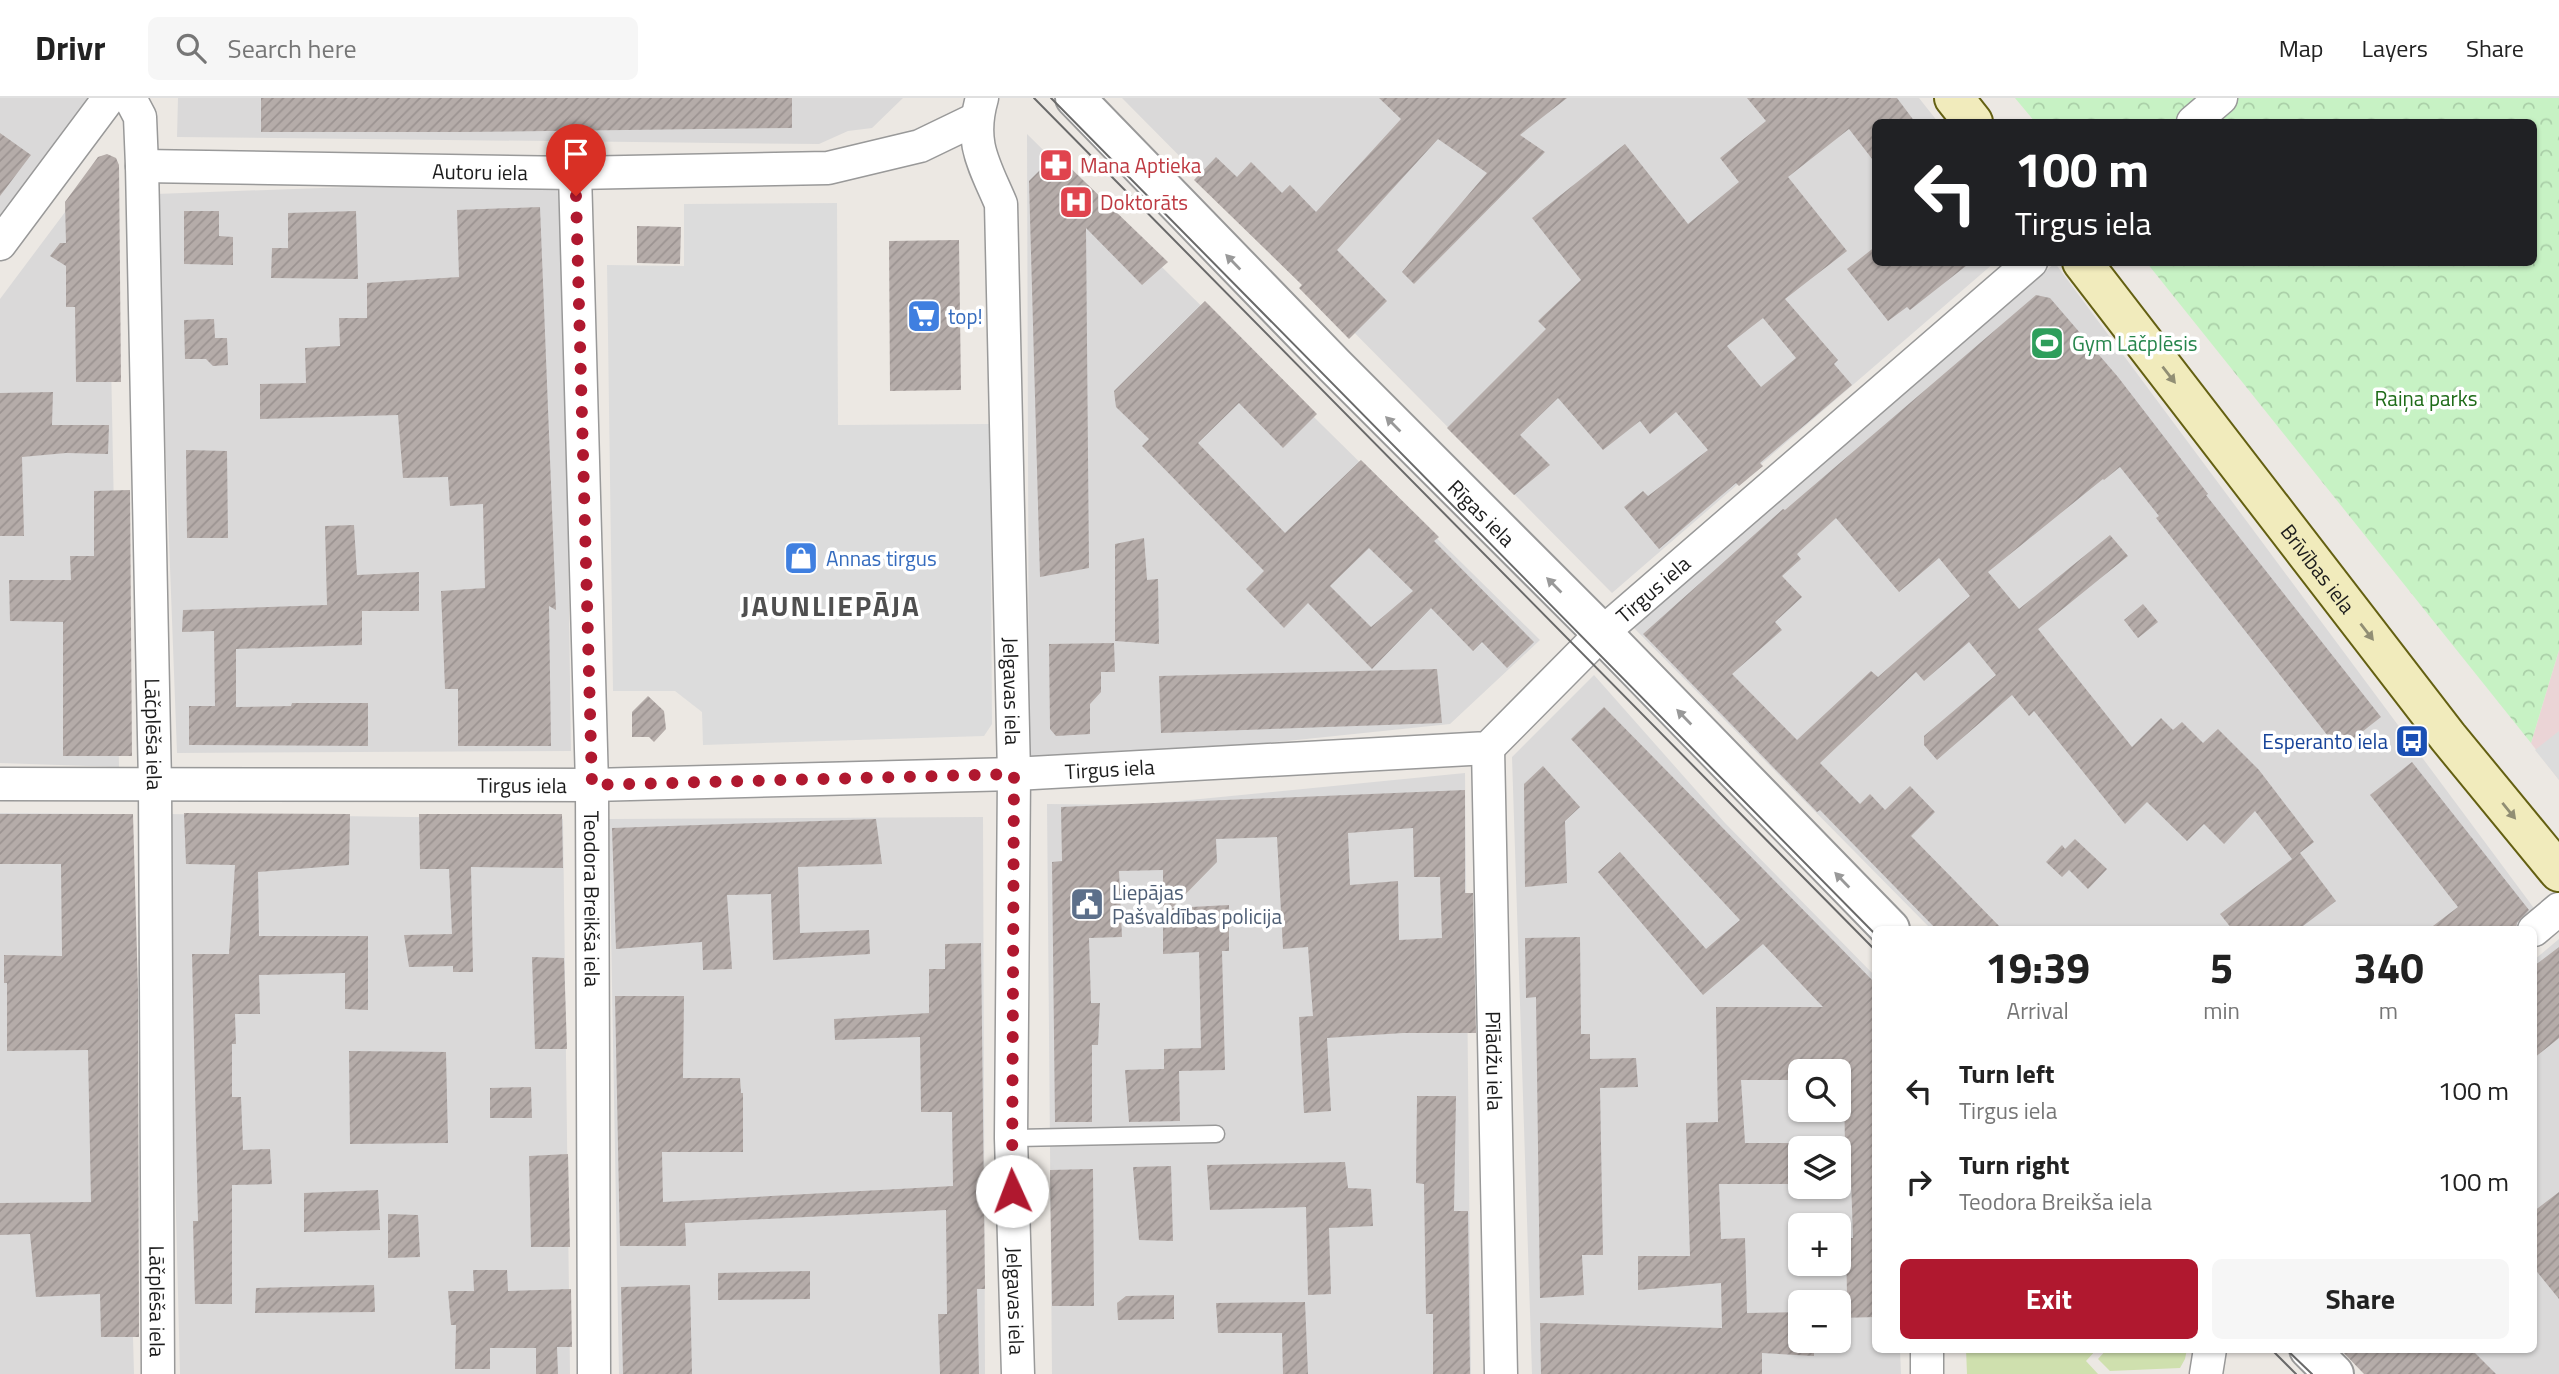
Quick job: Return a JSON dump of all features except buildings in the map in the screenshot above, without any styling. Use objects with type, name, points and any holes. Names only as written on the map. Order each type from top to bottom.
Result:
[{"type":"main road","points":[[1954,98],[1971,119]]},
{"type":"main road","name":"Brīvības iela","points":[[2085,266],[2440,726],[2559,872]]},
{"type":"street","points":[[0,244],[109,98]]},
{"type":"street","name":"Lāčplēša iela","points":[[130,98],[140,117],[142,166],[155,784],[158,1374]]},
{"type":"street","name":"Rīgas iela","points":[[1074,98],[1887,926]]},
{"type":"street","points":[[2196,119],[2221,98]]},
{"type":"street","name":"Autoru iela","points":[[142,166],[575,173],[828,168],[920,146],[979,108]]},
{"type":"street","name":"Jelgavas iela","points":[[979,108],[977,148],[1001,204],[1014,774],[1011,1138],[1018,1374]]},
{"type":"street","name":"Teodora Breikša iela","points":[[575,173],[592,785],[594,1374]]},
{"type":"street","name":"Tirgus iela","points":[[0,784],[592,785],[1014,774],[1488,748],[1602,633],[2026,266]]},
{"type":"street","name":"Pīlādžu iela","points":[[1488,748],[1501,1374]]},
{"type":"street","points":[[2537,927],[2559,909]]},
{"type":"street","points":[[1927,1353],[1927,1374]]},
{"type":"street","points":[[2206,1374],[2209,1353]]},
{"type":"street","points":[[2313,1353],[2334,1374]]},
{"type":"lane","points":[[1011,1138],[1216,1134]]},
{"type":"shaded area","points":[[0,98],[95,98],[0,223]]},
{"type":"shaded area","points":[[178,98],[903,98],[872,128],[848,131],[819,144],[177,137]]},
{"type":"shaded area","points":[[1122,98],[1919,98],[1936,119],[1872,119],[1872,266],[1991,266],[1612,593]]},
{"type":"shaded area","points":[[1027,134],[1540,640],[1450,724],[1029,768]]},
{"type":"shaded area","points":[[107,156],[119,767],[0,763],[0,299]]},
{"type":"shaded area","points":[[563,179],[571,751],[177,753],[156,194]]},
{"type":"shaded area","name":"Annas tirgus","points":[[837,203],[838,425],[990,424],[992,724],[984,736],[703,745],[702,712],[675,691],[613,691],[607,265],[684,266],[684,204]]},
{"type":"shaded area","points":[[2052,266],[2057,266],[2539,915],[2525,926],[1928,926],[1633,627]]},
{"type":"shaded area","points":[[2559,650],[2559,780],[2531,743]]},
{"type":"shaded area","points":[[1594,675],[1725,823],[1872,973],[1872,1353],[1900,1353],[1901,1374],[1532,1374],[1512,757]]},
{"type":"shaded area","points":[[2559,731],[2559,780],[2535,750]]},
{"type":"shaded area","points":[[1465,773],[1471,1374],[1052,1374],[1047,804],[1139,805]]},
{"type":"shaded area","points":[[0,813],[119,814],[134,1374],[0,1374]]},
{"type":"shaded area","points":[[166,814],[563,819],[570,1374],[180,1374]]},
{"type":"shaded area","points":[[983,817],[985,1374],[619,1374],[609,819]]},
{"type":"shaded area","points":[[2559,939],[2559,1374],[2366,1374],[2348,1353],[2537,1353],[2537,957]]},
{"type":"green space","name":"Raiņa parks","points":[[2015,98],[2559,98],[2559,650],[2531,743],[2149,266],[2537,266],[2537,119],[2032,119]]},
{"type":"green space","points":[[1966,1353],[2093,1353],[2086,1361],[2098,1374],[1967,1374]]},
{"type":"green space","points":[[2103,1353],[2186,1353],[2180,1368],[2110,1371],[2098,1359]]},
{"type":"tram line","points":[[1034,98],[1872,947]]},
{"type":"tram line","points":[[1051,98],[1872,931]]},
{"type":"tram line","points":[[2275,1353],[2296,1374]]},
{"type":"tram line","points":[[2290,1353],[2312,1374]]},
{"type":"place","name":"Mana Aptieka","points":[[1056,165]]},
{"type":"place","name":"Doktorāts","points":[[1076,202]]},
{"type":"place","name":"top!","points":[[924,316]]},
{"type":"place","name":"Gym Lāčplēsis","points":[[2047,343]]},
{"type":"place","name":"Annas tirgus","points":[[801,558]]},
{"type":"place","name":"Esperanto iela","points":[[2412,741]]},
{"type":"place","name":"Liepājas Pašvaldības policija","points":[[1087,904]]},
{"type":"district","name":"JAUNLIEPĀJA","points":[[831,605]]},
{"type":"route","points":[[576,196],[592,785],[1014,774],[1012,1191]]}]
